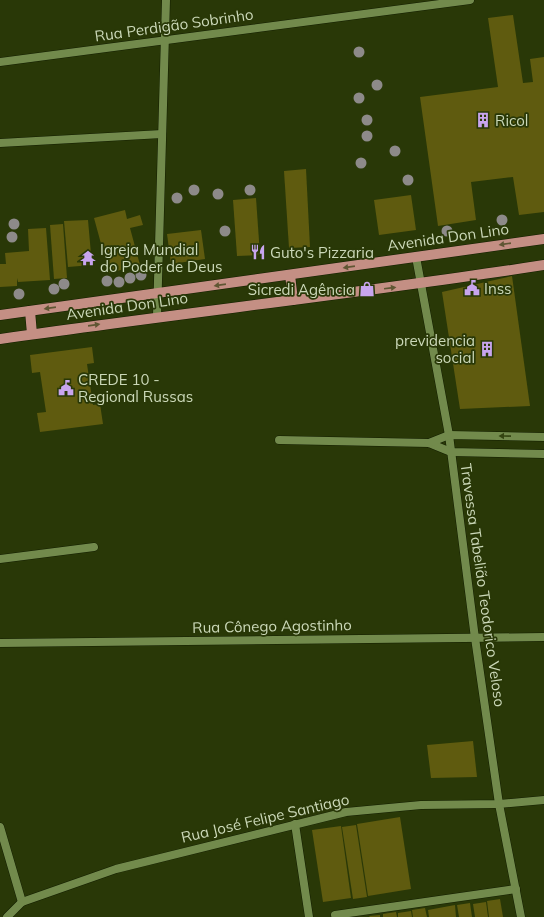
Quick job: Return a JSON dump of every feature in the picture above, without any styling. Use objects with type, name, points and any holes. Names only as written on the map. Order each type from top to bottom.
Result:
[{"type":"main road","name":"Avenida Don Lino","points":[[0,315],[416,257],[544,242]]},
{"type":"main road","name":"Avenida Don Lino","points":[[0,339],[157,316],[420,284],[544,265]]},
{"type":"main road","points":[[290,275],[293,300]]},
{"type":"main road","points":[[30,311],[32,334]]},
{"type":"street","points":[[157,316],[166,0]]},
{"type":"street","name":"Rua Perdigão Sobrinho","points":[[0,62],[470,0]]},
{"type":"street","points":[[0,143],[162,134]]},
{"type":"street","name":"Travessa Tabelião Teodorico Veloso","points":[[416,257],[449,435],[475,638],[499,804],[521,917]]},
{"type":"street","points":[[429,444],[449,435],[544,437]]},
{"type":"street","points":[[279,440],[429,444],[451,452],[544,454]]},
{"type":"street","points":[[0,559],[94,547]]},
{"type":"street","name":"Rua Cônego Agostinho","points":[[0,643],[544,637]]},
{"type":"street","name":"Rua José Felipe Santiago","points":[[7,917],[22,902],[116,869],[346,812],[421,805],[499,804],[544,800]]},
{"type":"street","points":[[295,824],[309,917]]},
{"type":"street","points":[[0,827],[22,902]]},
{"type":"street","points":[[335,915],[516,889]]},
{"type":"building","name":"Ricol","points":[[513,15],[523,83],[533,82],[530,59],[544,57],[544,212],[519,215],[513,177],[471,182],[476,220],[438,226],[420,97],[498,87],[488,18]]},
{"type":"building","points":[[306,169],[310,247],[289,248],[284,171]]},
{"type":"building","points":[[411,195],[416,230],[379,235],[374,200]]},
{"type":"building","points":[[256,198],[260,255],[237,256],[233,200]]},
{"type":"building","points":[[125,210],[127,219],[140,215],[143,225],[130,228],[140,265],[109,273],[94,218]]},
{"type":"building","points":[[88,220],[92,265],[68,267],[64,221]]},
{"type":"building","points":[[63,224],[67,278],[54,279],[50,225]]},
{"type":"building","points":[[46,228],[50,280],[18,282],[17,278],[17,286],[0,287],[0,264],[6,264],[5,253],[29,251],[28,229]]},
{"type":"building","points":[[201,230],[205,259],[171,264],[167,234]]},
{"type":"building","name":"previdencia social","points":[[512,276],[530,406],[460,409],[442,292]]},
{"type":"building","name":"CREDE 10 - Regional Russas","points":[[92,347],[94,363],[87,364],[93,405],[100,404],[103,424],[40,432],[37,413],[46,412],[40,372],[32,373],[30,355]]},
{"type":"building","points":[[473,741],[477,777],[431,778],[427,745]]},
{"type":"building","points":[[400,817],[411,889],[368,896],[357,824]]},
{"type":"building","points":[[356,825],[367,897],[353,899],[342,827]]},
{"type":"building","points":[[341,826],[351,898],[323,902],[312,830]]},
{"type":"building","points":[[500,899],[503,917],[489,917],[487,901]]},
{"type":"building","points":[[486,902],[488,917],[475,917],[473,904]]},
{"type":"building","points":[[470,903],[472,917],[459,917],[457,905]]},
{"type":"building","points":[[455,905],[456,917],[429,917],[428,910]]},
{"type":"building","points":[[425,908],[427,917],[413,917],[412,910]]},
{"type":"building","points":[[411,911],[412,917],[398,917],[398,913]]},
{"type":"building","points":[[396,912],[397,917],[383,917],[383,914]]},
{"type":"building","points":[[380,915],[380,917],[369,916]]},
{"type":"place","name":"Ricol","points":[[483,120]]},
{"type":"place","name":"Guto's Pizzaria","points":[[258,252]]},
{"type":"place","name":"Igreja Mundial do Poder de Deus","points":[[88,258]]},
{"type":"place","name":"Inss","points":[[472,288]]},
{"type":"place","name":"Sicredi Agência","points":[[367,289]]},
{"type":"place","name":"previdencia social","points":[[487,349]]},
{"type":"place","name":"CREDE 10 - Regional Russas","points":[[66,388]]}]
